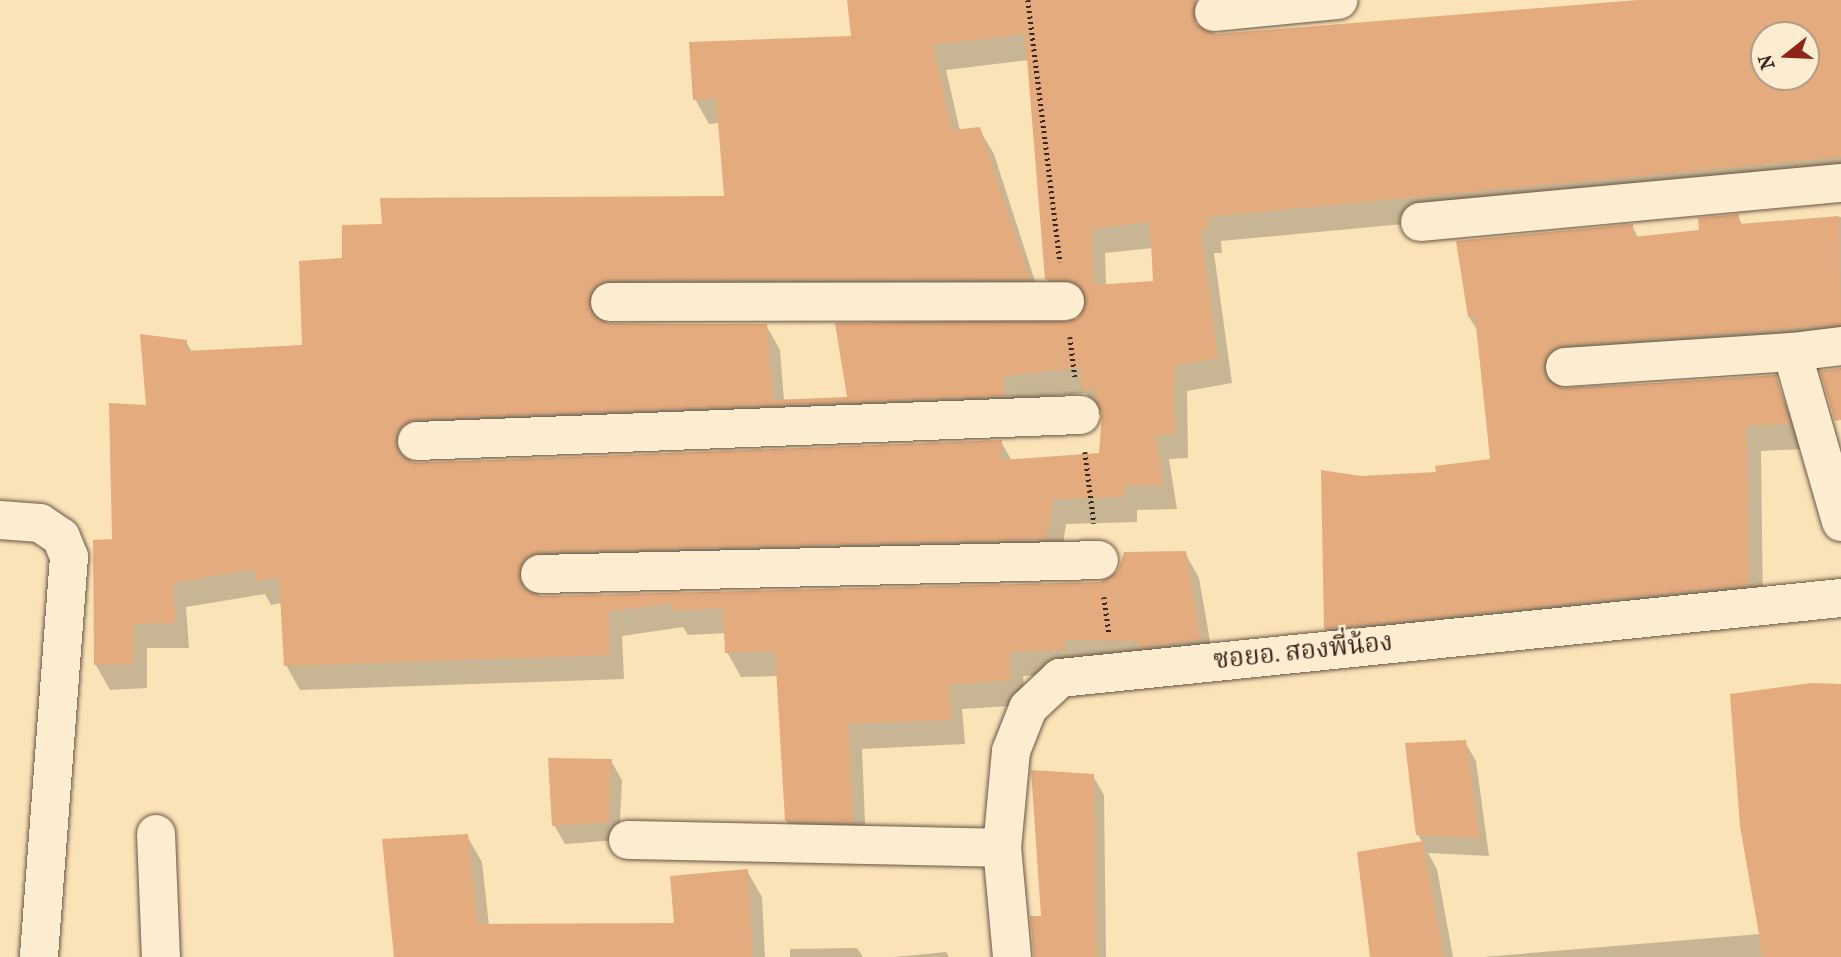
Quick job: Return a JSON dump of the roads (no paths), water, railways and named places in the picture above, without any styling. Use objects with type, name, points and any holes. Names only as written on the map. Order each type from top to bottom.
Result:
[{"type":"street","points":[[1214,12],[1338,0]]},
{"type":"street","points":[[1420,222],[1841,183]]},
{"type":"street","points":[[610,302],[1065,301]]},
{"type":"street","points":[[1565,367],[1792,352],[1841,346]]},
{"type":"street","points":[[1792,352],[1841,522]]},
{"type":"street","points":[[417,441],[1080,415]]},
{"type":"street","points":[[0,493],[14,497],[40,523],[61,537],[68,557],[38,957]]},
{"type":"street","points":[[0,520],[40,523]]},
{"type":"street","points":[[540,574],[1099,560]]},
{"type":"street","name":"ซอยอ. สองพี่น้อง","points":[[1012,957],[1002,849],[1011,751],[1028,708],[1060,678],[1841,598]]},
{"type":"street","points":[[156,834],[161,957]]},
{"type":"street","points":[[628,840],[1002,849]]}]
